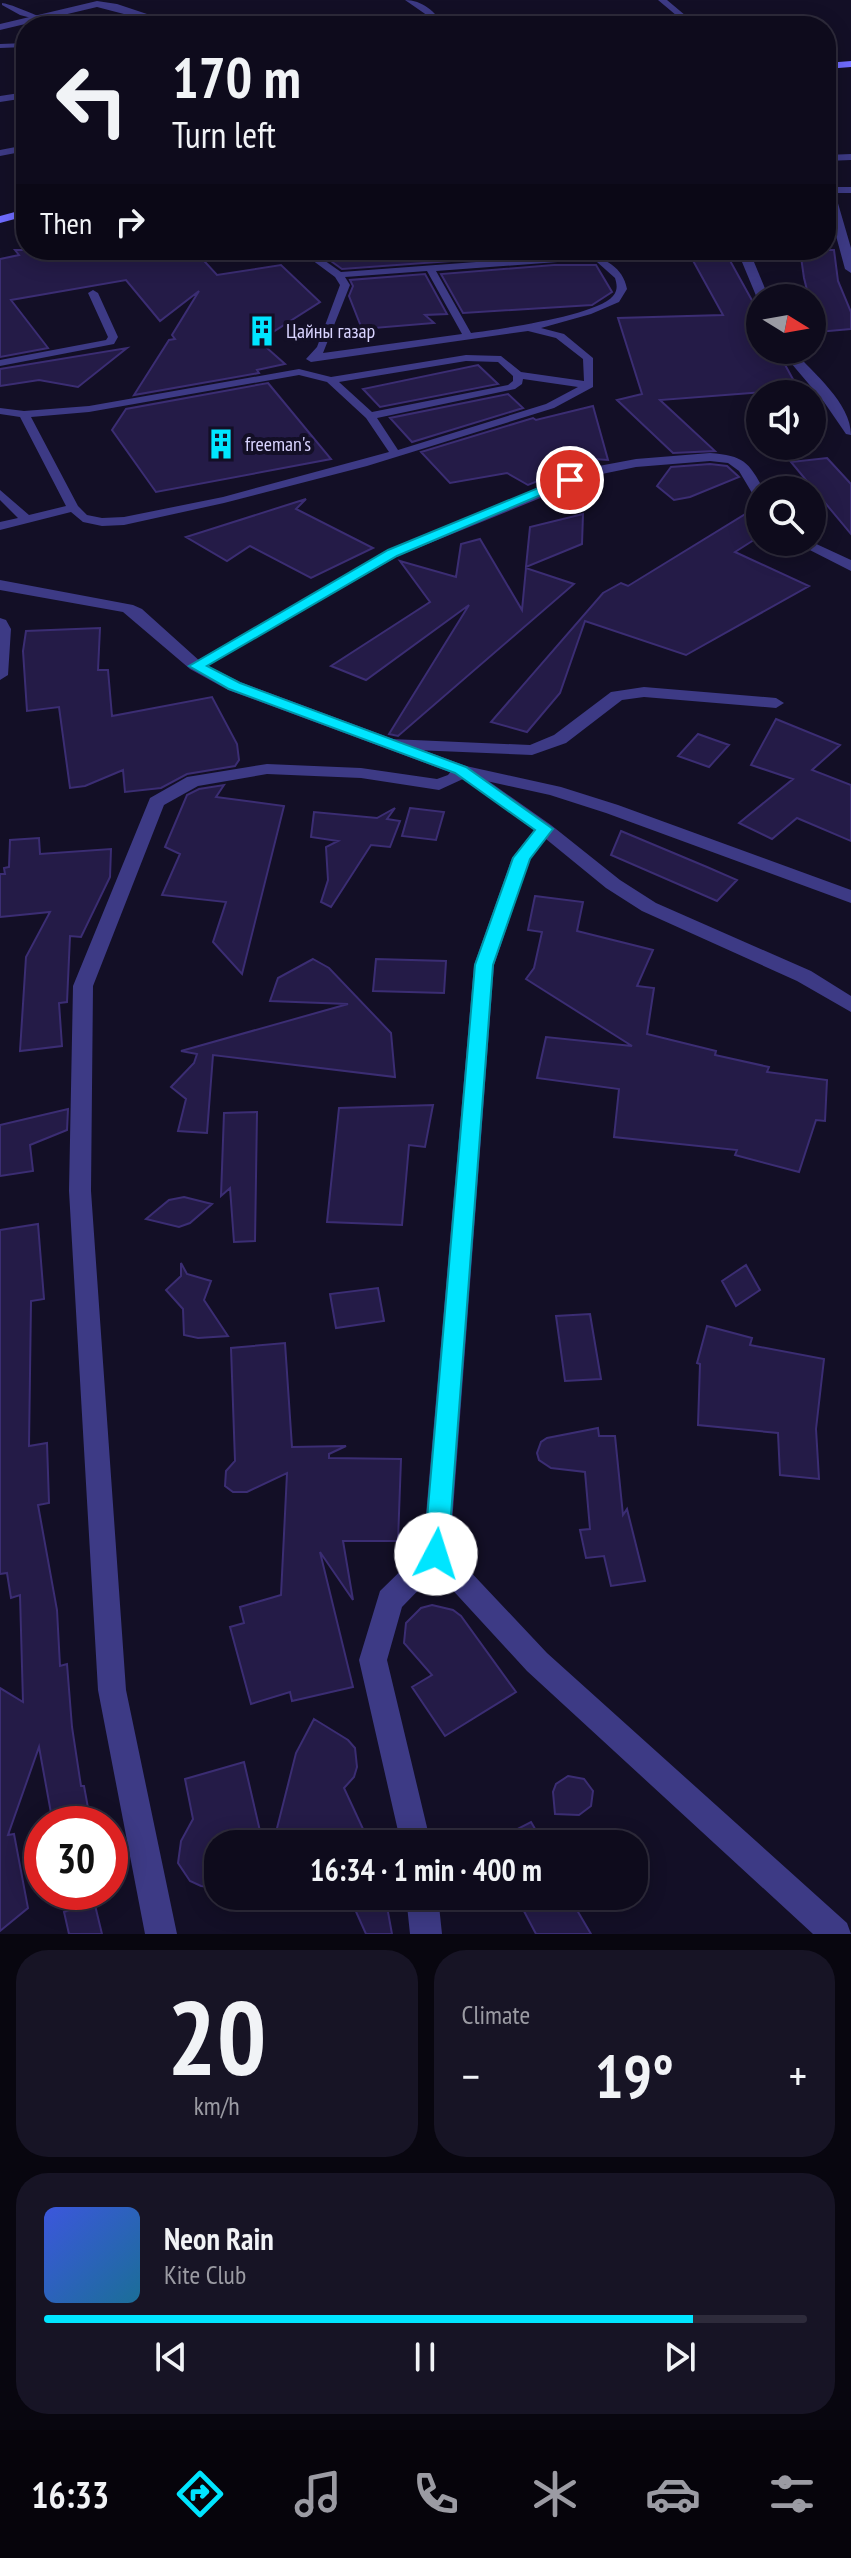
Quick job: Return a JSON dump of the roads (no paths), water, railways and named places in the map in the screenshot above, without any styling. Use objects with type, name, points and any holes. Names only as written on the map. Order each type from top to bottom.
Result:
[{"type":"street","points":[[409,0],[434,16]]},
{"type":"street","points":[[662,0],[682,16]]},
{"type":"street","points":[[47,16],[97,4],[146,16]]},
{"type":"street","points":[[836,217],[851,269]]},
{"type":"street","points":[[747,260],[757,284]]},
{"type":"street","points":[[798,364],[829,399],[851,431]]},
{"type":"street","points":[[196,666],[393,553],[593,471],[636,463],[710,457],[732,459],[745,468],[749,476]]},
{"type":"street","points":[[826,554],[851,566]]},
{"type":"street","points":[[0,585],[127,608],[136,612],[196,666],[234,686],[461,770],[555,791],[612,809],[851,897]]},
{"type":"street","points":[[0,623],[3,629],[0,675]]},
{"type":"street","points":[[391,744],[532,750],[560,739],[617,696],[644,692],[776,703]]},
{"type":"street","points":[[161,1934],[112,1690],[80,1191],[83,986],[156,802],[168,795],[193,781],[267,769],[361,773],[439,785],[454,779],[461,770]]},
{"type":"street","points":[[461,770],[545,829],[613,884],[649,907],[804,976],[851,1005]]},
{"type":"street","points":[[413,1830],[373,1660],[390,1600],[436,1554],[484,965],[521,858],[545,829]]},
{"type":"street","points":[[436,1554],[537,1662],[836,1934]]},
{"type":"street","points":[[423,1910],[426,1934]]},
{"type":"lane","points":[[4,4],[30,16]]},
{"type":"lane","points":[[299,372],[322,348],[345,285],[339,275],[318,260]]},
{"type":"lane","points":[[339,275],[538,260]]},
{"type":"lane","points":[[313,357],[528,328],[588,312],[616,300],[622,289],[620,277],[600,260]]},
{"type":"lane","points":[[429,267],[468,336]]},
{"type":"lane","points":[[0,363],[110,342],[113,337],[93,293]]},
{"type":"lane","points":[[528,328],[560,336],[588,358],[589,385]]},
{"type":"lane","points":[[0,411],[24,414],[89,409],[299,372],[331,380],[484,357],[501,359],[518,375],[589,385]]},
{"type":"lane","points":[[370,416],[511,387],[518,382],[518,375]]},
{"type":"lane","points":[[331,380],[370,416],[394,452]]},
{"type":"lane","points":[[24,414],[73,508],[83,518],[102,522],[124,521],[224,500],[363,464],[550,406],[589,385]]},
{"type":"lane","points":[[0,493],[26,519]]},
{"type":"lane","points":[[0,526],[73,508]]},
{"type":"place","name":"Цайны газар","points":[[262,331]]},
{"type":"place","name":"freeman's","points":[[221,444]]}]
